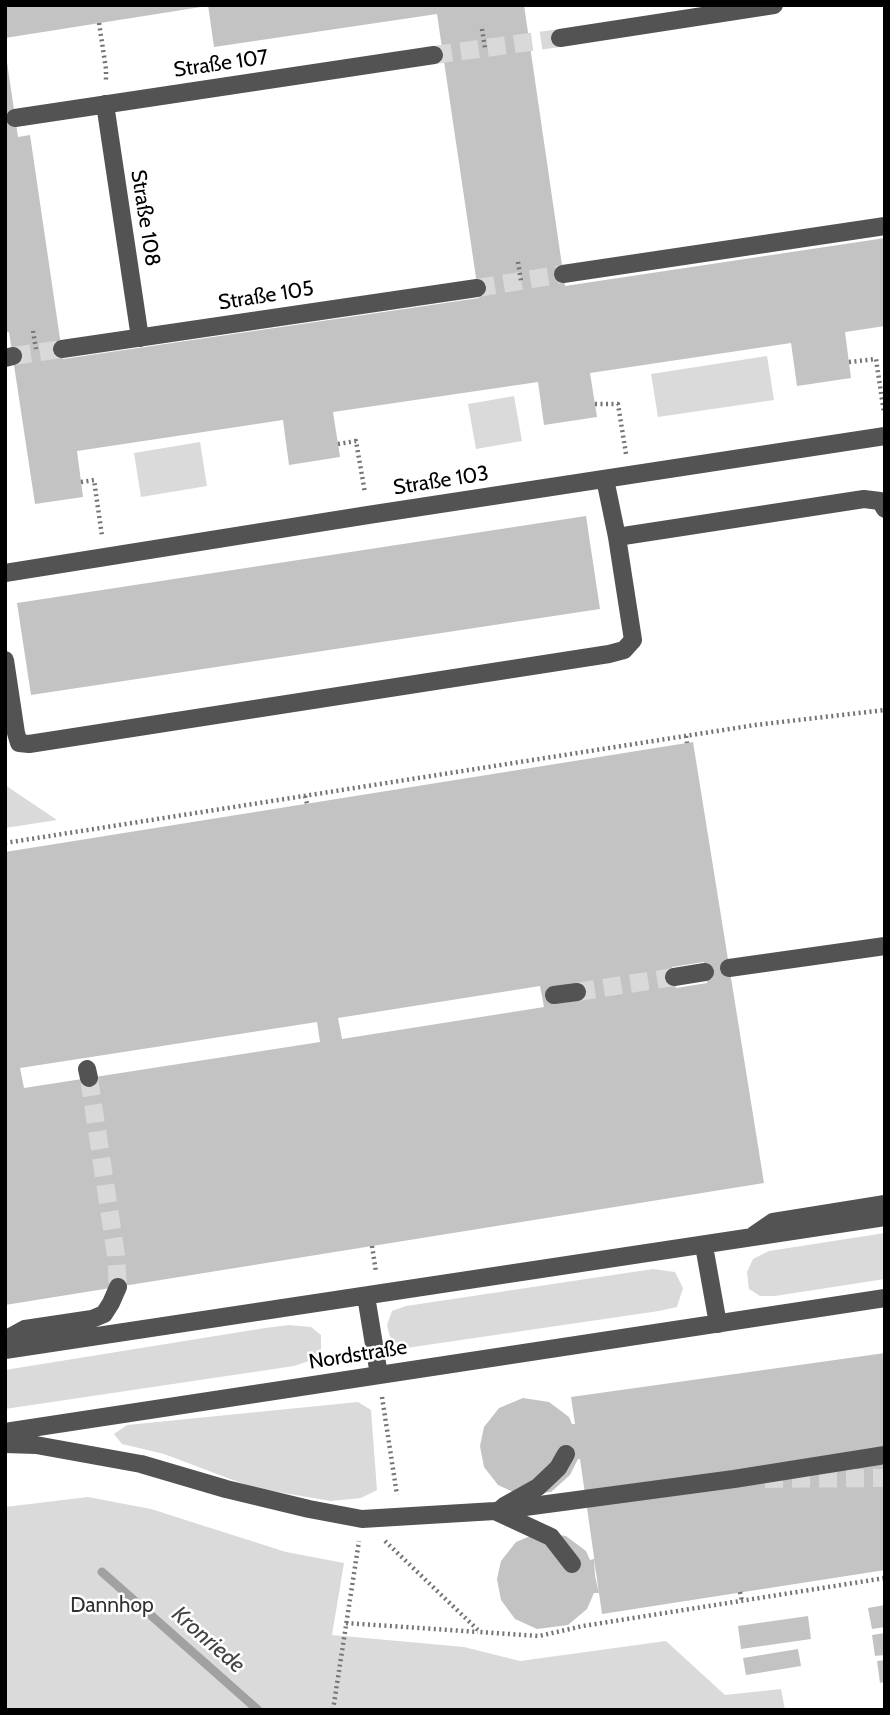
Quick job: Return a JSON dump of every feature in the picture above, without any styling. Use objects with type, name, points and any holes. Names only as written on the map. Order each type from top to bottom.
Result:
[{"type":"street","points":[[560,38],[774,5]]},
{"type":"street","name":"Straße 107","points":[[15,118],[434,55]]},
{"type":"street","name":"Straße 108","points":[[105,104],[140,338]]},
{"type":"street","points":[[564,275],[885,226]]},
{"type":"street","name":"Straße 105","points":[[62,349],[477,288]]},
{"type":"street","name":"Straße 103","points":[[5,573],[885,436]]},
{"type":"street","points":[[5,660],[16,733],[19,743],[29,744],[624,650],[633,640],[605,479]]},
{"type":"street","points":[[617,537],[864,499],[880,501],[885,509]]},
{"type":"street","points":[[729,968],[885,946]]},
{"type":"street","points":[[674,977],[701,973]]},
{"type":"street","points":[[554,995],[577,992]]},
{"type":"street","points":[[747,1239],[773,1222],[885,1204]]},
{"type":"street","points":[[5,1350],[885,1217]]},
{"type":"street","points":[[704,1246],[718,1324]]},
{"type":"street","points":[[5,1340],[25,1329],[104,1314],[118,1287]]},
{"type":"street","points":[[366,1296],[379,1375]]},
{"type":"street","name":"Nordstraße","points":[[5,1432],[885,1298]]},
{"type":"street","points":[[5,1444],[36,1445],[141,1464],[238,1492],[362,1519],[495,1511],[734,1479],[885,1455]]},
{"type":"street","points":[[495,1511],[538,1487],[558,1468],[566,1454]]},
{"type":"street","points":[[495,1511],[551,1537],[572,1564]]},
{"type":"path","points":[[99,23],[106,69],[105,104]]},
{"type":"path","points":[[482,29],[485,48]]},
{"type":"path","points":[[518,262],[521,281]]},
{"type":"path","points":[[33,331],[37,353]]},
{"type":"path","points":[[849,362],[876,359],[885,417]]},
{"type":"path","points":[[594,404],[618,404],[629,475]]},
{"type":"path","points":[[338,444],[356,441],[368,515]]},
{"type":"path","points":[[81,482],[94,480],[105,557]]},
{"type":"path","points":[[5,843],[755,725],[885,710]]},
{"type":"path","points":[[686,736],[687,743]]},
{"type":"path","points":[[305,796],[307,804]]},
{"type":"path","points":[[372,1246],[376,1272]]},
{"type":"path","points":[[362,1519],[480,1632]]},
{"type":"path","points":[[333,1710],[346,1623],[539,1636],[583,1626],[885,1578]]},
{"type":"path","points":[[740,1592],[742,1601]]},
{"type":"green space","points":[[767,356],[774,400],[658,417],[651,374]]},
{"type":"green space","points":[[514,396],[522,441],[476,449],[468,404]]},
{"type":"green space","points":[[200,442],[207,486],[141,497],[134,453]]},
{"type":"green space","points":[[5,785],[57,820],[5,828]]},
{"type":"green space","points":[[885,1233],[885,1279],[775,1296],[760,1296],[749,1289],[747,1272],[753,1259],[769,1251]]},
{"type":"green space","points":[[653,1269],[675,1272],[683,1288],[677,1307],[406,1348],[391,1341],[387,1325],[392,1311],[406,1306]]},
{"type":"green space","points":[[289,1325],[311,1327],[321,1335],[321,1350],[312,1360],[294,1366],[5,1409],[5,1370]]},
{"type":"green space","points":[[358,1402],[371,1410],[377,1490],[361,1498],[331,1501],[254,1488],[164,1454],[122,1444],[114,1434],[127,1425]]},
{"type":"green space","name":"Dannhop","points":[[88,1497],[151,1509],[286,1552],[344,1563],[332,1635],[464,1647],[520,1661],[666,1641],[725,1695],[781,1689],[785,1710],[5,1710],[5,1507]]},
{"type":"building","points":[[5,5],[201,5],[201,7],[5,38]]},
{"type":"building","points":[[208,5],[524,5],[565,286],[885,238],[885,326],[845,332],[851,378],[797,386],[791,343],[590,373],[597,417],[544,425],[538,382],[333,412],[340,457],[289,465],[283,420],[77,451],[83,497],[35,504],[9,332],[5,332],[5,62],[18,137],[30,135],[63,359],[479,298],[437,14],[214,47]]},
{"type":"building","points":[[586,516],[600,609],[31,695],[17,603]]},
{"type":"building","points":[[693,742],[764,1183],[5,1305],[5,852]],"holes":[[[704,962],[707,983],[676,988],[672,967]],[[540,986],[544,1007],[342,1039],[338,1018]],[[317,1022],[320,1042],[24,1088],[20,1068]]]},
{"type":"building","points":[[885,1353],[885,1570],[602,1614],[580,1459],[570,1475],[551,1492],[520,1495],[498,1485],[484,1467],[480,1446],[484,1427],[499,1408],[523,1398],[549,1402],[575,1424],[571,1397]]},
{"type":"building","points":[[540,1532],[566,1536],[586,1551],[590,1560],[594,1559],[599,1593],[594,1593],[587,1609],[568,1625],[537,1629],[515,1619],[501,1600],[497,1579],[501,1561],[516,1542]]},
{"type":"building","points":[[885,1605],[885,1627],[872,1629],[868,1608]]},
{"type":"building","points":[[808,1616],[811,1639],[741,1649],[738,1626]]},
{"type":"building","points":[[885,1633],[885,1655],[875,1656],[872,1635]]},
{"type":"building","points":[[798,1649],[801,1666],[746,1675],[743,1658]]},
{"type":"building","points":[[885,1660],[885,1682],[880,1683],[877,1661]]},
{"type":"waterway","name":"Kronriede","points":[[102,1572],[258,1710]]},
{"type":"tunnel","points":[[434,55],[560,38]]},
{"type":"tunnel","points":[[477,288],[563,274]]},
{"type":"tunnel","points":[[13,356],[62,349]]},
{"type":"tunnel","points":[[577,992],[674,977]]},
{"type":"tunnel","points":[[89,1078],[116,1255],[118,1287]]},
{"type":"tunnel","points":[[765,1479],[885,1478]]}]
